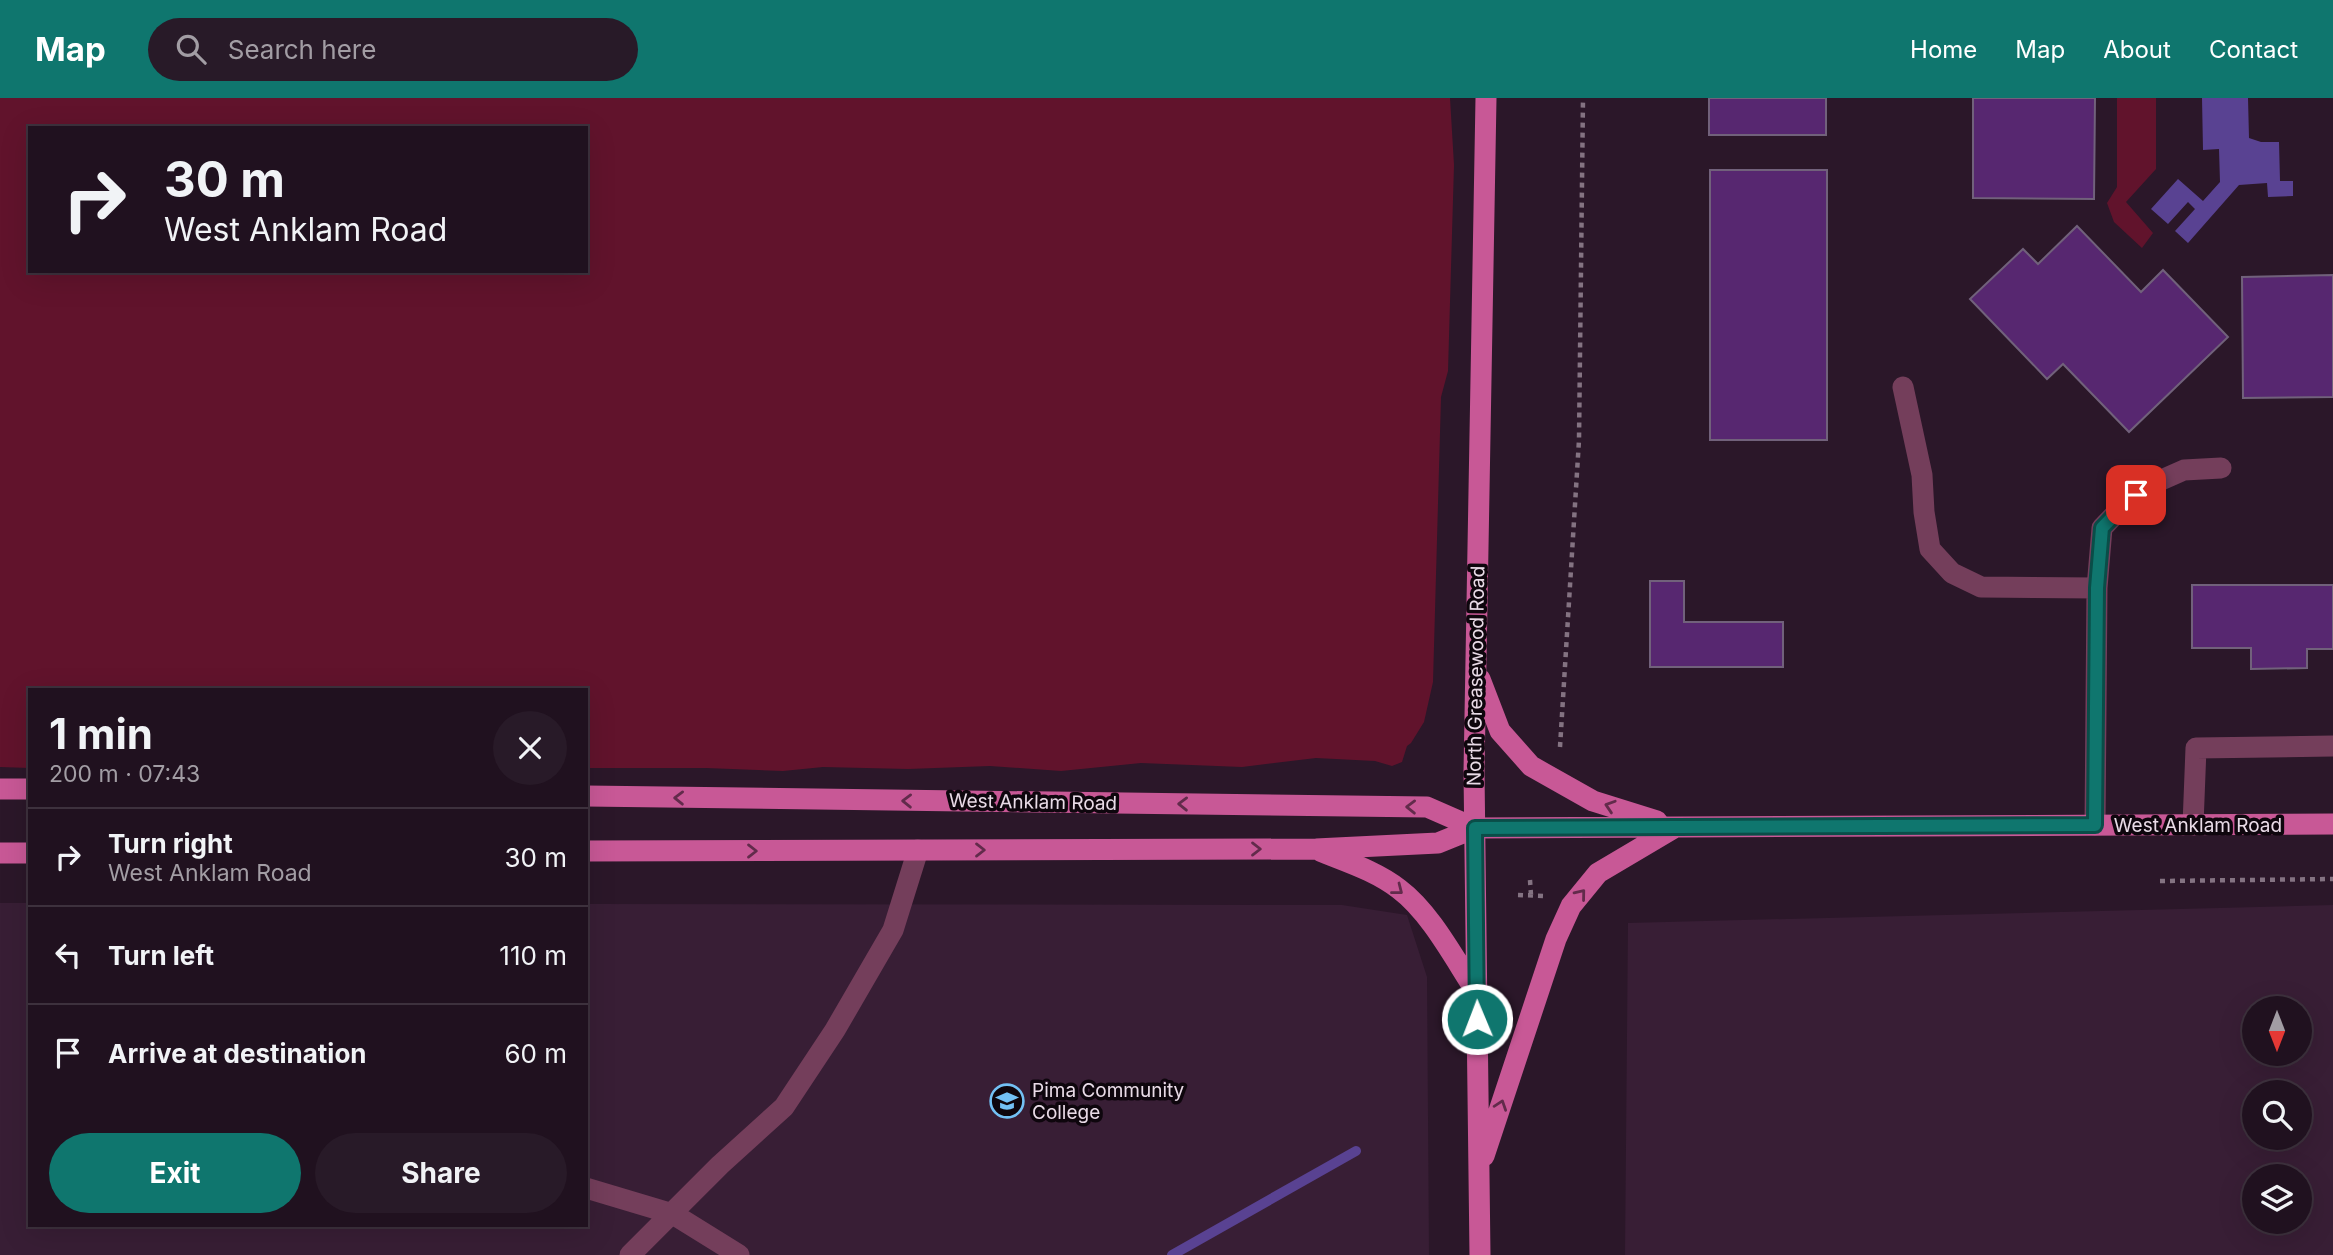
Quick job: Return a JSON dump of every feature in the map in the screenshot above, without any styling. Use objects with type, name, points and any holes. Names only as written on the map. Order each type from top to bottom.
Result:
[{"type":"main road","name":"North Greasewood Road","points":[[1480,1255],[1475,828],[1486,98]]},
{"type":"main road","points":[[1476,667],[1500,731],[1531,766],[1593,801],[1675,827]]},
{"type":"main road","points":[[0,789],[28,789]]},
{"type":"main road","name":"West Anklam Road","points":[[588,796],[1427,807],[1475,828]]},
{"type":"main road","name":"West Anklam Road","points":[[588,851],[1316,849],[1438,843],[1475,828],[2333,824]]},
{"type":"main road","points":[[1479,1170],[1556,939],[1571,906],[1598,873],[1675,827]]},
{"type":"main road","points":[[1316,849],[1399,888],[1417,906],[1477,993]]},
{"type":"main road","points":[[0,853],[28,853]]},
{"type":"lane","points":[[1903,387],[1922,475],[1930,549],[1952,573],[1981,587],[2097,588]]},
{"type":"lane","points":[[2095,825],[2097,588],[2102,528],[2123,506],[2150,485],[2184,470],[2221,468]]},
{"type":"lane","points":[[2193,825],[2196,748],[2333,746]]},
{"type":"lane","points":[[630,1255],[720,1165],[784,1107],[835,1030],[892,930],[918,850]]},
{"type":"lane","points":[[588,1189],[673,1214],[739,1255]]},
{"type":"path","points":[[1559,748],[1578,440],[1583,98]]},
{"type":"path","points":[[2160,881],[2333,879]]},
{"type":"path","points":[[1530,880],[1531,895]]},
{"type":"path","points":[[1518,895],[1543,895],[1551,899]]},
{"type":"shaded area","points":[[0,98],[1450,98],[1454,165],[1448,371],[1441,397],[1433,682],[1424,722],[1407,746],[1402,762],[1392,766],[1375,761],[1316,758],[1242,767],[1141,763],[1061,771],[990,766],[908,769],[823,767],[783,771],[588,768],[588,688],[28,688],[28,768],[0,767]]},
{"type":"shaded area","points":[[2117,98],[2156,98],[2156,169],[2126,202],[2153,233],[2142,248],[2114,222],[2107,203],[2117,187]]},
{"type":"shaded area","points":[[2202,98],[2248,98],[2249,138],[2261,142],[2279,142],[2280,181],[2293,181],[2293,196],[2268,197],[2267,183],[2239,185],[2188,243],[2175,231],[2195,209],[2188,202],[2168,224],[2151,209],[2178,179],[2203,201],[2220,182],[2219,149],[2203,150]]},
{"type":"shaded area","name":"Pima Community College","points":[[0,903],[28,903],[28,1227],[588,1227],[588,904],[1342,905],[1407,915],[1427,977],[1429,1255],[0,1255]]},
{"type":"shaded area","points":[[2333,905],[2333,1255],[1625,1255],[1628,923]]},
{"type":"building","points":[[1709,98],[1826,98],[1826,135],[1709,135]]},
{"type":"building","points":[[1973,98],[2095,98],[2094,199],[1973,198]]},
{"type":"building","points":[[1710,170],[1827,170],[1827,440],[1710,440]]},
{"type":"building","points":[[2077,226],[2141,292],[2163,270],[2228,337],[2129,432],[2063,364],[2047,379],[1970,299],[2023,249],[2038,264]]},
{"type":"building","points":[[2333,275],[2333,397],[2243,398],[2242,277]]},
{"type":"building","points":[[1650,581],[1684,581],[1684,622],[1783,622],[1783,667],[1650,667]]},
{"type":"building","points":[[2192,585],[2333,585],[2333,649],[2307,649],[2307,668],[2251,669],[2251,648],[2192,648]]},
{"type":"waterway","points":[[1172,1255],[1356,1151]]},
{"type":"place","name":"Pima Community College","points":[[1007,1101]]},
{"type":"route","points":[[1477,1019],[1475,828],[2095,825],[2097,588],[2102,528],[2136,495]]}]
